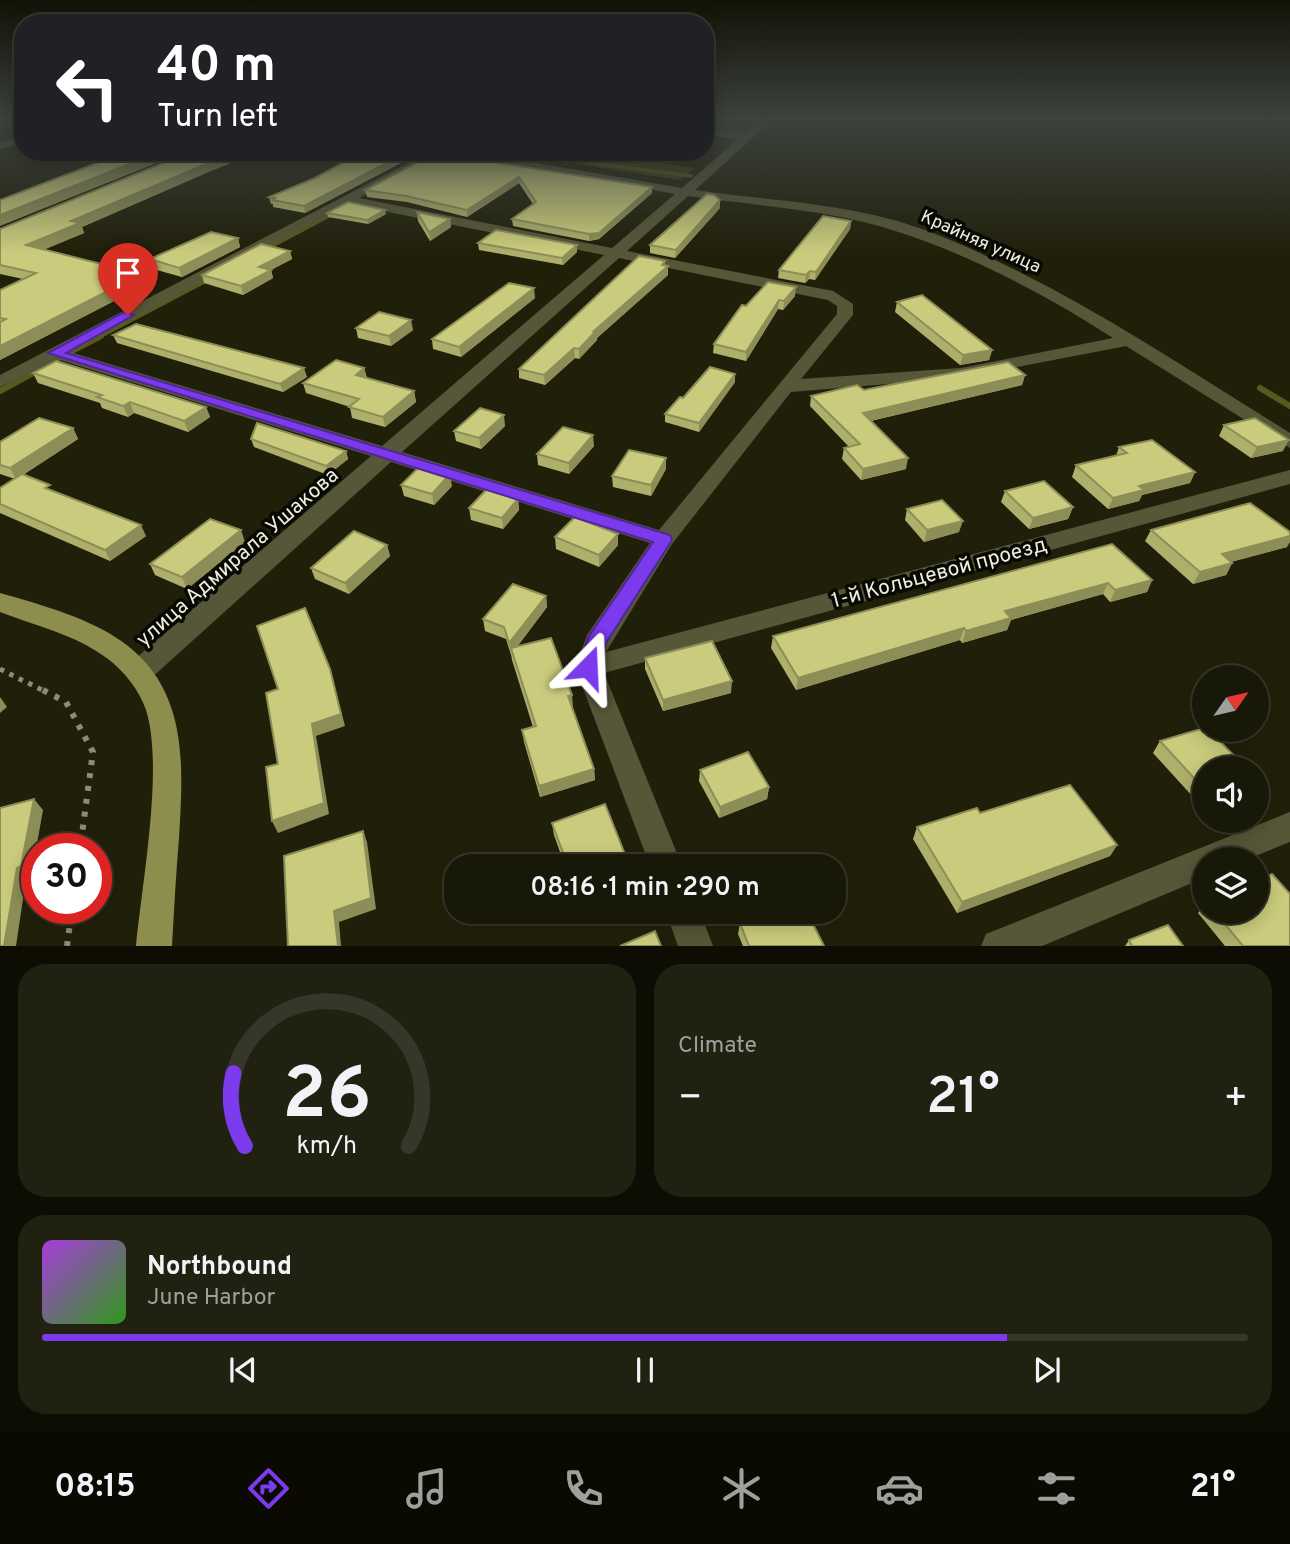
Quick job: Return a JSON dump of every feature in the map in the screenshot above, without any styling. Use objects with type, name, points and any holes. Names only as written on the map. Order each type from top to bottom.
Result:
[{"type":"main road","points":[[0,602],[102,642],[139,672],[158,704],[168,744],[154,946]]},
{"type":"street","points":[[0,382],[416,163]]},
{"type":"street","name":"Крайняя улица","points":[[516,163],[865,219],[919,233],[1068,302],[1290,442]]},
{"type":"street","name":"улица Адмирала Ушакова","points":[[139,672],[718,163]]},
{"type":"street","points":[[348,200],[818,291],[834,296],[845,304],[845,315],[664,540],[596,642],[588,667],[661,854]]},
{"type":"street","points":[[785,387],[828,380],[895,379],[961,373],[1129,340]]},
{"type":"street","points":[[55,353],[664,540]]},
{"type":"street","name":"1-й Кольцевой проезд","points":[[588,667],[1290,477]]},
{"type":"street","points":[[1240,847],[1290,827]]},
{"type":"street","points":[[998,946],[1192,867]]},
{"type":"street","points":[[688,924],[696,946]]},
{"type":"path","points":[[0,669],[66,702],[93,752],[82,833]]},
{"type":"path","points":[[67,946],[70,924]]},
{"type":"shaded area","points":[[572,163],[663,163],[694,168],[680,180]]},
{"type":"building","points":[[96,163],[132,163],[0,215],[0,200]]},
{"type":"building","points":[[162,163],[209,163],[71,221],[80,223],[26,245],[141,274],[0,346],[0,322],[6,319],[0,318],[0,290],[36,273],[0,265],[0,229]]},
{"type":"building","points":[[342,163],[387,163],[304,206],[272,200],[275,198],[269,197],[315,178]]},
{"type":"building","points":[[416,163],[500,163],[652,187],[599,233],[589,234],[512,219],[536,202],[519,177],[467,210],[365,190]]},
{"type":"building","points":[[707,194],[720,200],[676,250],[650,245]]},
{"type":"building","points":[[348,202],[385,210],[367,220],[327,213]]},
{"type":"building","points":[[417,212],[450,219],[429,232]]},
{"type":"building","points":[[823,216],[851,221],[816,272],[810,271],[806,275],[779,270]]},
{"type":"building","points":[[496,230],[577,245],[562,258],[478,243]]},
{"type":"building","points":[[211,232],[238,238],[179,268],[150,259]]},
{"type":"building","points":[[261,244],[290,251],[259,267],[271,270],[241,286],[202,275]]},
{"type":"building","points":[[639,256],[665,261],[662,265],[668,266],[594,331],[579,349],[574,348],[544,375],[519,369]]},
{"type":"building","points":[[768,282],[796,287],[784,301],[779,300],[746,352],[714,344],[742,305],[746,306]]},
{"type":"building","points":[[509,283],[534,288],[459,347],[432,339]]},
{"type":"building","points":[[922,295],[992,350],[963,355],[897,302]]},
{"type":"building","points":[[379,312],[411,320],[389,336],[356,328]]},
{"type":"building","points":[[136,324],[304,368],[280,384],[113,335]]},
{"type":"building","points":[[336,360],[364,368],[356,375],[414,391],[383,417],[349,407],[359,399],[303,383]]},
{"type":"building","points":[[56,361],[206,407],[184,421],[130,402],[123,406],[97,397],[102,395],[33,373]]},
{"type":"building","points":[[1008,362],[1025,375],[863,413],[908,458],[863,469],[844,448],[860,444],[811,396],[857,385],[864,390]]},
{"type":"building","points":[[710,367],[735,374],[699,423],[665,414],[680,397],[683,398]]},
{"type":"building","points":[[480,408],[504,415],[479,438],[454,431]]},
{"type":"building","points":[[39,418],[73,428],[10,468],[0,465],[0,442]]},
{"type":"building","points":[[1255,418],[1289,440],[1257,447],[1224,425]]},
{"type":"building","points":[[257,423],[346,451],[326,466],[251,439]]},
{"type":"building","points":[[563,427],[593,435],[569,463],[537,454]]},
{"type":"building","points":[[1152,440],[1195,472],[1139,486],[1144,490],[1113,498],[1076,465],[1127,453],[1119,447]]},
{"type":"building","points":[[629,450],[666,458],[651,485],[612,476]]},
{"type":"building","points":[[420,466],[450,474],[432,494],[401,485]]},
{"type":"building","points":[[22,474],[50,485],[45,488],[141,525],[105,550],[0,504],[0,488]]},
{"type":"building","points":[[1044,481],[1073,507],[1033,518],[1005,491]]},
{"type":"building","points":[[487,489],[518,499],[502,518],[469,508]]},
{"type":"building","points":[[942,500],[963,521],[927,530],[907,509]]},
{"type":"building","points":[[1250,503],[1290,532],[1290,536],[1222,554],[1232,563],[1200,572],[1151,530]]},
{"type":"building","points":[[575,517],[618,534],[599,555],[555,537]]},
{"type":"building","points":[[210,519],[241,530],[182,577],[150,564]]},
{"type":"building","points":[[354,531],[387,545],[345,583],[311,568]]},
{"type":"building","points":[[1112,544],[1152,580],[1115,590],[1108,583],[1005,611],[1011,618],[966,631],[964,628],[798,678],[773,636]]},
{"type":"building","points":[[513,584],[546,596],[509,643],[504,627],[483,619]]},
{"type":"building","points":[[305,608],[330,669],[341,714],[312,724],[324,803],[272,821],[266,767],[278,764],[266,693],[278,689],[257,626]]},
{"type":"building","points":[[551,638],[572,695],[568,696],[594,769],[539,786],[522,730],[536,726],[511,648]]},
{"type":"building","points":[[712,641],[732,681],[663,700],[645,658]]},
{"type":"building","points":[[1192,732],[1192,742],[1221,742],[1234,756],[1192,756],[1192,776],[1160,741]]},
{"type":"building","points":[[748,752],[769,787],[720,807],[700,770]]},
{"type":"building","points":[[1070,785],[1117,845],[962,902],[917,827],[977,808],[980,813]]},
{"type":"building","points":[[34,799],[27,833],[21,833],[21,866],[17,868],[4,946],[0,946],[0,808]]},
{"type":"building","points":[[605,804],[625,854],[564,854],[552,823]]},
{"type":"building","points":[[363,831],[371,898],[334,911],[338,946],[288,946],[284,856]]},
{"type":"building","points":[[1272,874],[1290,894],[1290,946],[1243,946],[1225,924],[1269,924],[1269,875]]},
{"type":"building","points":[[740,924],[813,924],[824,946],[749,946]]},
{"type":"building","points":[[1168,925],[1183,946],[1132,946],[1129,940]]},
{"type":"building","points":[[655,931],[661,946],[620,946]]},
{"type":"waterway","points":[[594,163],[691,176]]},
{"type":"waterway","points":[[328,215],[336,211]]},
{"type":"waterway","points":[[263,250],[331,214]]},
{"type":"waterway","points":[[98,337],[212,277]]},
{"type":"waterway","points":[[68,353],[101,336]]},
{"type":"waterway","points":[[0,391],[57,360]]},
{"type":"waterway","points":[[1260,388],[1290,406]]},
{"type":"route","points":[[128,315],[55,353],[664,540],[596,642],[588,667]]}]
